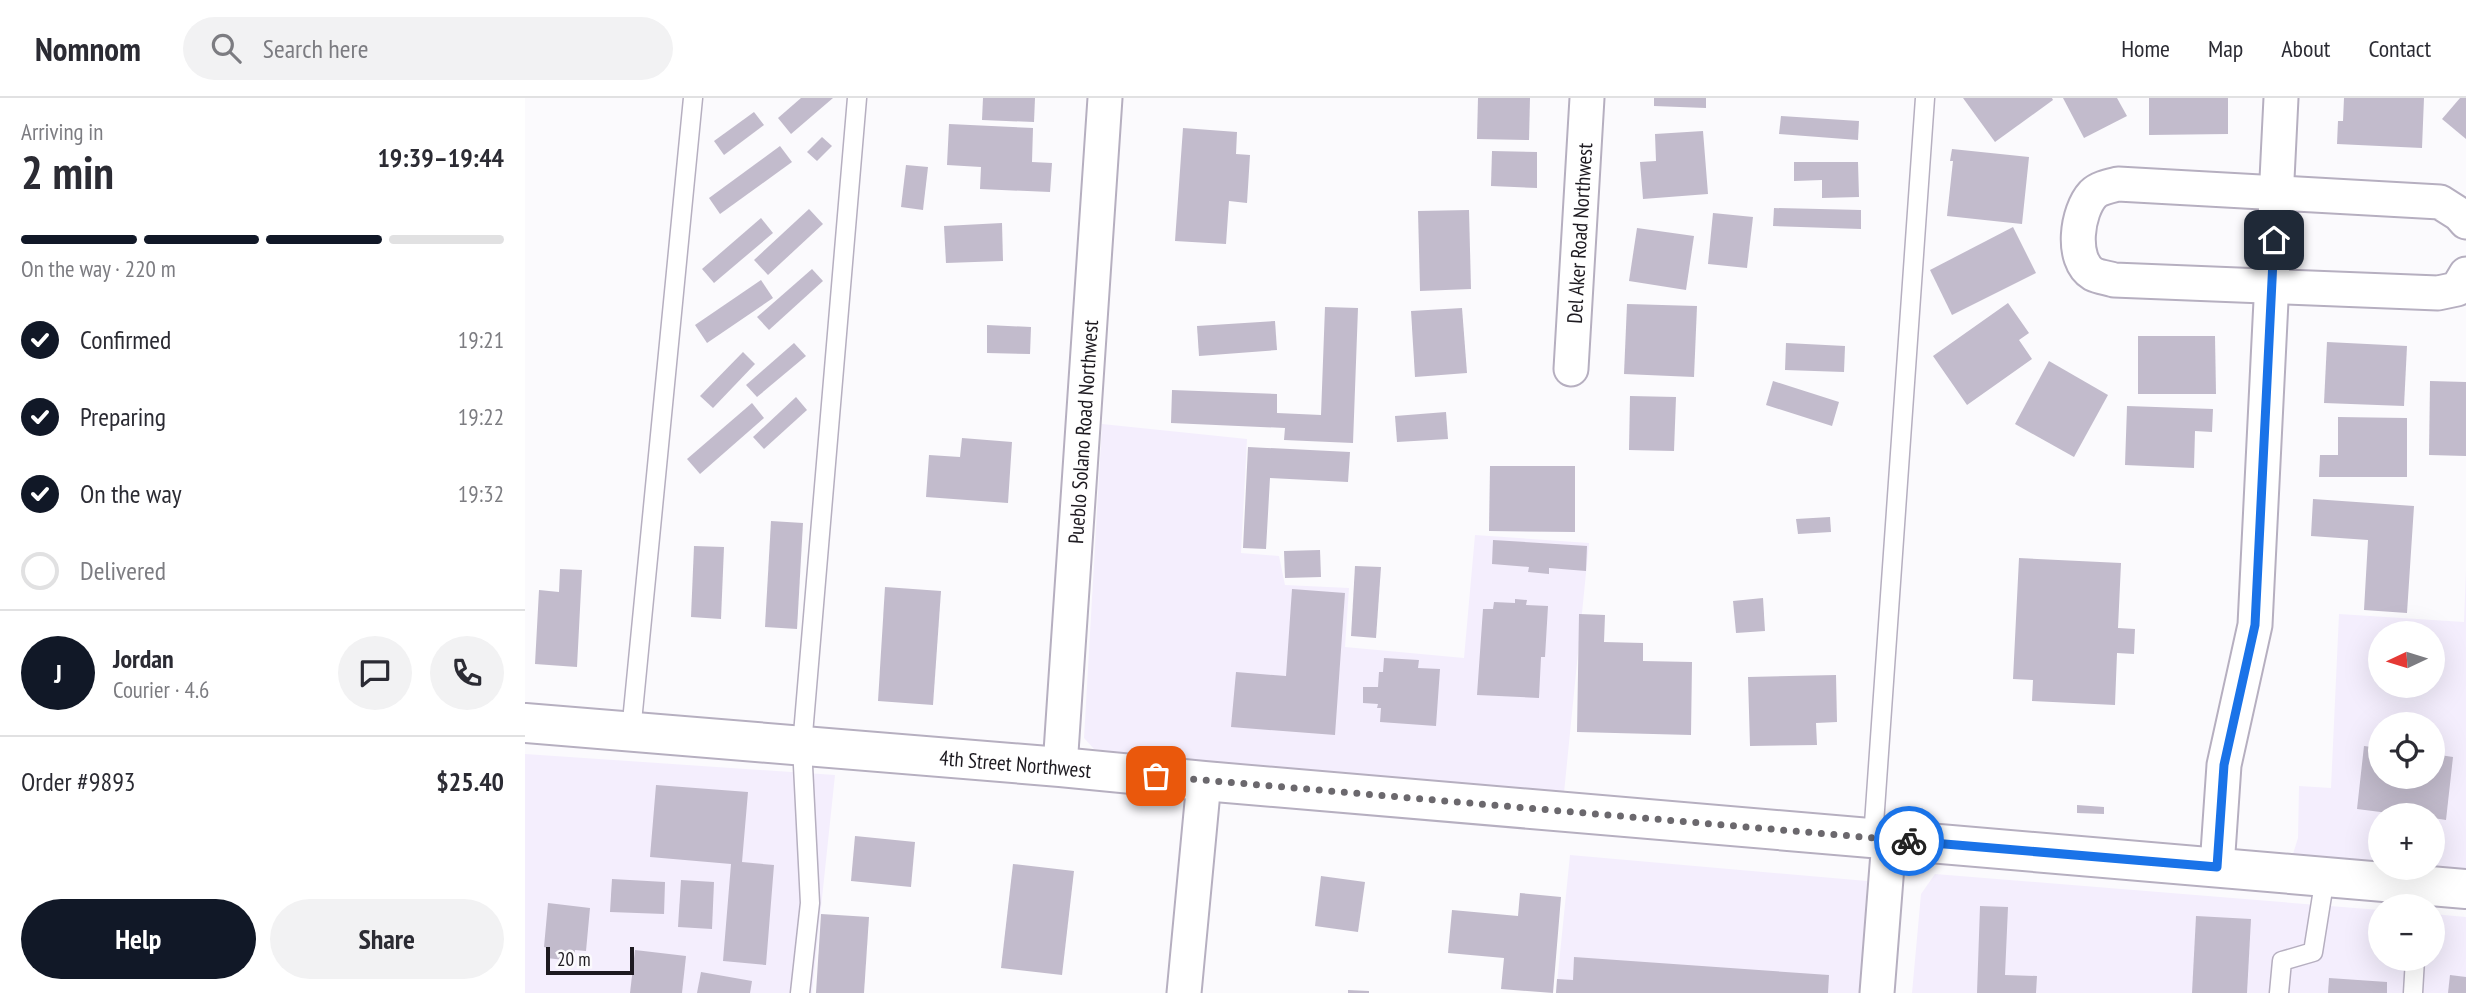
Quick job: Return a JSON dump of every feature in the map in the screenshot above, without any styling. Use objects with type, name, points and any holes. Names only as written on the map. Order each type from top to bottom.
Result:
[{"type":"main road","name":"4th Street Northwest","points":[[525,723],[2217,867],[2325,877],[2409,894]]},
{"type":"main road","name":"4th Street Northwest","points":[[2432,894],[2466,889]]},
{"type":"street","name":"Pueblo Solano Road Northwest","points":[[1060,767],[1105,98]]},
{"type":"street","name":"Del Aker Road Northwest","points":[[1571,369],[1587,98]]},
{"type":"street","points":[[2217,867],[2224,765],[2255,625],[2281,98]]},
{"type":"street","points":[[2466,222],[2440,202],[2118,184],[2095,192],[2085,206],[2079,225],[2082,259],[2092,274],[2114,280],[2438,293],[2457,289],[2466,274]]},
{"type":"street","points":[[1184,993],[1203,781]]},
{"type":"street","points":[[1877,993],[1881,839]]},
{"type":"lane","points":[[631,732],[693,98]]},
{"type":"lane","points":[[800,993],[810,903],[802,746],[857,98]]},
{"type":"lane","points":[[1881,839],[1924,98]]},
{"type":"lane","points":[[2279,993],[2282,961],[2313,952],[2325,877]]},
{"type":"lane","points":[[2413,993],[2414,971]]},
{"type":"shaded area","points":[[1102,424],[1247,439],[1241,553],[1279,556],[1285,585],[1349,588],[1345,647],[1464,658],[1475,535],[1589,543],[1564,793],[1235,767],[1094,749],[1084,738]]},
{"type":"shaded area","points":[[2466,570],[2466,869],[2445,867],[2445,803],[2368,803],[2368,860],[2293,854],[2298,838],[2299,786],[2331,788],[2339,614],[2464,622]]},
{"type":"shaded area","points":[[525,754],[835,775],[812,993],[525,993]]},
{"type":"shaded area","points":[[1570,855],[1867,881],[1860,993],[1556,993]]},
{"type":"shaded area","points":[[1935,874],[2368,909],[2368,971],[2445,971],[2445,915],[2466,917],[2466,993],[1912,993],[1921,894]]},
{"type":"building","points":[[801,98],[833,98],[791,134],[778,118]]},
{"type":"building","points":[[983,98],[1035,98],[1034,122],[982,120]]},
{"type":"building","points":[[1478,98],[1530,98],[1529,140],[1477,139]]},
{"type":"building","points":[[1654,98],[1706,98],[1706,108],[1654,106]]},
{"type":"building","points":[[1963,98],[2052,98],[2053,100],[1995,142]]},
{"type":"building","points":[[2063,98],[2117,98],[2127,116],[2084,138]]},
{"type":"building","points":[[2149,98],[2228,98],[2228,134],[2149,135]]},
{"type":"building","points":[[2344,98],[2424,98],[2422,148],[2337,144],[2338,121],[2343,121]]},
{"type":"building","points":[[2460,98],[2466,98],[2466,139],[2442,119]]},
{"type":"building","points":[[754,112],[764,125],[724,155],[714,141]]},
{"type":"building","points":[[1781,116],[1859,121],[1858,140],[1779,134]]},
{"type":"building","points":[[949,124],[1033,128],[1032,162],[1052,163],[1050,192],[980,189],[981,167],[947,165]]},
{"type":"building","points":[[1183,128],[1237,132],[1236,154],[1250,155],[1247,203],[1229,201],[1226,244],[1175,241]]},
{"type":"building","points":[[1703,131],[1708,194],[1643,199],[1640,162],[1656,161],[1655,134]]},
{"type":"building","points":[[822,137],[832,146],[817,161],[807,152]]},
{"type":"building","points":[[780,146],[792,162],[720,214],[709,198]]},
{"type":"building","points":[[1952,149],[2029,157],[2022,224],[1947,216]]},
{"type":"building","points":[[1492,151],[1537,152],[1537,188],[1491,186]]},
{"type":"building","points":[[1794,162],[1858,162],[1859,197],[1822,198],[1822,180],[1794,181]]},
{"type":"building","points":[[906,165],[928,167],[923,210],[901,207]]},
{"type":"building","points":[[1774,208],[1861,210],[1861,229],[1773,226]]},
{"type":"building","points":[[809,209],[823,224],[768,275],[754,260]]},
{"type":"building","points":[[1469,210],[1471,289],[1420,291],[1418,211]]},
{"type":"building","points":[[1713,213],[1753,217],[1747,268],[1708,264]]},
{"type":"building","points":[[761,218],[773,233],[714,283],[702,269]]},
{"type":"building","points":[[1002,223],[1003,261],[946,263],[944,226]]},
{"type":"building","points":[[2013,227],[2036,273],[1952,315],[1930,270]]},
{"type":"building","points":[[1637,228],[1694,236],[1686,290],[1629,281]]},
{"type":"building","points":[[812,269],[823,281],[769,330],[757,317]]},
{"type":"building","points":[[761,280],[773,298],[707,343],[695,325]]},
{"type":"building","points":[[2008,303],[2029,333],[2019,340],[2032,359],[1967,405],[1933,356]]},
{"type":"building","points":[[1627,304],[1697,306],[1694,377],[1624,374]]},
{"type":"building","points":[[1325,307],[1358,308],[1353,443],[1284,440],[1285,428],[1171,423],[1172,390],[1277,394],[1277,413],[1321,415]]},
{"type":"building","points":[[1462,308],[1467,373],[1415,377],[1411,311]]},
{"type":"building","points":[[1275,321],[1277,350],[1199,356],[1197,326]]},
{"type":"building","points":[[987,325],[1031,327],[1030,354],[987,353]]},
{"type":"building","points":[[2138,336],[2215,336],[2216,394],[2138,394]]},
{"type":"building","points":[[2327,342],[2407,346],[2404,406],[2324,403]]},
{"type":"building","points":[[794,343],[806,356],[757,397],[746,385]]},
{"type":"building","points":[[1786,343],[1845,346],[1844,372],[1785,370]]},
{"type":"building","points":[[743,352],[755,364],[713,408],[700,396]]},
{"type":"building","points":[[2049,361],[2108,395],[2074,457],[2015,424]]},
{"type":"building","points":[[1773,381],[1839,402],[1832,426],[1766,405]]},
{"type":"building","points":[[2430,381],[2466,382],[2466,456],[2429,455]]},
{"type":"building","points":[[1630,396],[1676,397],[1674,451],[1629,450]]},
{"type":"building","points":[[796,397],[807,410],[764,449],[753,437]]},
{"type":"building","points":[[752,403],[764,418],[700,474],[687,459]]},
{"type":"building","points":[[2127,406],[2213,409],[2212,432],[2195,431],[2194,468],[2125,465]]},
{"type":"building","points":[[1446,412],[1448,439],[1397,442],[1395,416]]},
{"type":"building","points":[[2338,417],[2407,418],[2407,477],[2319,477],[2320,455],[2338,455]]},
{"type":"building","points":[[962,438],[1012,442],[1008,503],[926,497],[929,455],[960,457]]},
{"type":"building","points":[[1248,447],[1350,452],[1348,482],[1270,478],[1266,549],[1243,548]]},
{"type":"building","points":[[1490,466],[1575,466],[1575,532],[1489,531]]},
{"type":"building","points":[[2313,499],[2414,506],[2407,613],[2364,610],[2368,540],[2311,536]]},
{"type":"building","points":[[1830,517],[1831,532],[1798,534],[1796,519]]},
{"type":"building","points":[[771,521],[803,523],[797,629],[765,627]]},
{"type":"building","points":[[1493,540],[1587,546],[1586,571],[1549,568],[1549,574],[1528,572],[1529,567],[1492,564]]},
{"type":"building","points":[[694,546],[724,547],[721,619],[691,617]]},
{"type":"building","points":[[1320,550],[1321,577],[1285,578],[1284,551]]},
{"type":"building","points":[[2019,558],[2121,563],[2118,628],[2135,629],[2134,654],[2117,653],[2115,705],[2032,701],[2033,680],[2013,679]]},
{"type":"building","points":[[1355,566],[1381,567],[1376,638],[1351,636]]},
{"type":"building","points":[[560,569],[582,570],[577,667],[535,664],[539,590],[559,592]]},
{"type":"building","points":[[885,587],[941,591],[933,705],[878,701]]},
{"type":"building","points":[[1292,589],[1345,593],[1335,735],[1231,727],[1236,672],[1286,676]]},
{"type":"building","points":[[1763,598],[1765,631],[1736,633],[1733,601]]},
{"type":"building","points":[[1515,599],[1527,600],[1526,605],[1548,606],[1539,698],[1477,695],[1483,609],[1493,609],[1494,602],[1515,603]]},
{"type":"building","points":[[1579,614],[1605,615],[1604,642],[1643,643],[1643,661],[1692,662],[1691,735],[1577,732]]},
{"type":"building","points":[[1384,658],[1419,660],[1418,668],[1440,669],[1436,726],[1380,722],[1381,708],[1377,708],[1378,704],[1363,703],[1363,687],[1378,687]]},
{"type":"building","points":[[1836,675],[1837,722],[1816,723],[1817,745],[1750,746],[1748,677]]},
{"type":"building","points":[[2364,746],[2368,746],[2368,789],[2445,789],[2445,756],[2453,757],[2446,820],[2445,803],[2368,803],[2368,810],[2357,809]]},
{"type":"building","points":[[656,785],[748,792],[742,862],[774,865],[766,965],[723,961],[731,864],[650,857]]},
{"type":"building","points":[[2077,805],[2104,807],[2104,814],[2077,813]]},
{"type":"building","points":[[855,836],[915,842],[911,887],[851,881]]},
{"type":"building","points":[[1013,864],[1074,871],[1062,975],[1001,968]]},
{"type":"building","points":[[1321,876],[1365,882],[1358,932],[1315,926]]},
{"type":"building","points":[[612,879],[665,882],[664,914],[610,912]]},
{"type":"building","points":[[681,880],[714,882],[712,929],[678,927]]},
{"type":"building","points":[[1520,893],[1561,897],[1553,993],[1501,989],[1504,958],[1448,953],[1452,910],[1518,916]]},
{"type":"building","points":[[548,903],[590,908],[586,951],[575,950],[574,961],[546,958],[548,948],[544,947]]},
{"type":"building","points":[[1980,906],[2008,907],[2005,975],[2037,976],[2036,993],[1977,993]]},
{"type":"building","points":[[821,914],[869,917],[864,993],[816,993]]},
{"type":"building","points":[[2196,916],[2251,919],[2247,993],[2192,993]]},
{"type":"building","points":[[635,950],[686,956],[682,993],[630,993]]},
{"type":"building","points":[[1574,957],[1829,975],[1828,993],[1556,993],[1557,979],[1573,980]]},
{"type":"building","points":[[701,972],[752,981],[750,993],[697,993]]},
{"type":"building","points":[[2450,975],[2466,977],[2466,993],[2448,993]]},
{"type":"building","points":[[2329,978],[2387,982],[2387,993],[2328,993]]},
{"type":"building","points":[[1348,990],[1369,991],[1369,993],[1348,993]]},
{"type":"way so far","points":[[1156,776],[1909,841]]},
{"type":"route","points":[[1909,841],[2217,867],[2224,765],[2255,625],[2274,240]]}]
